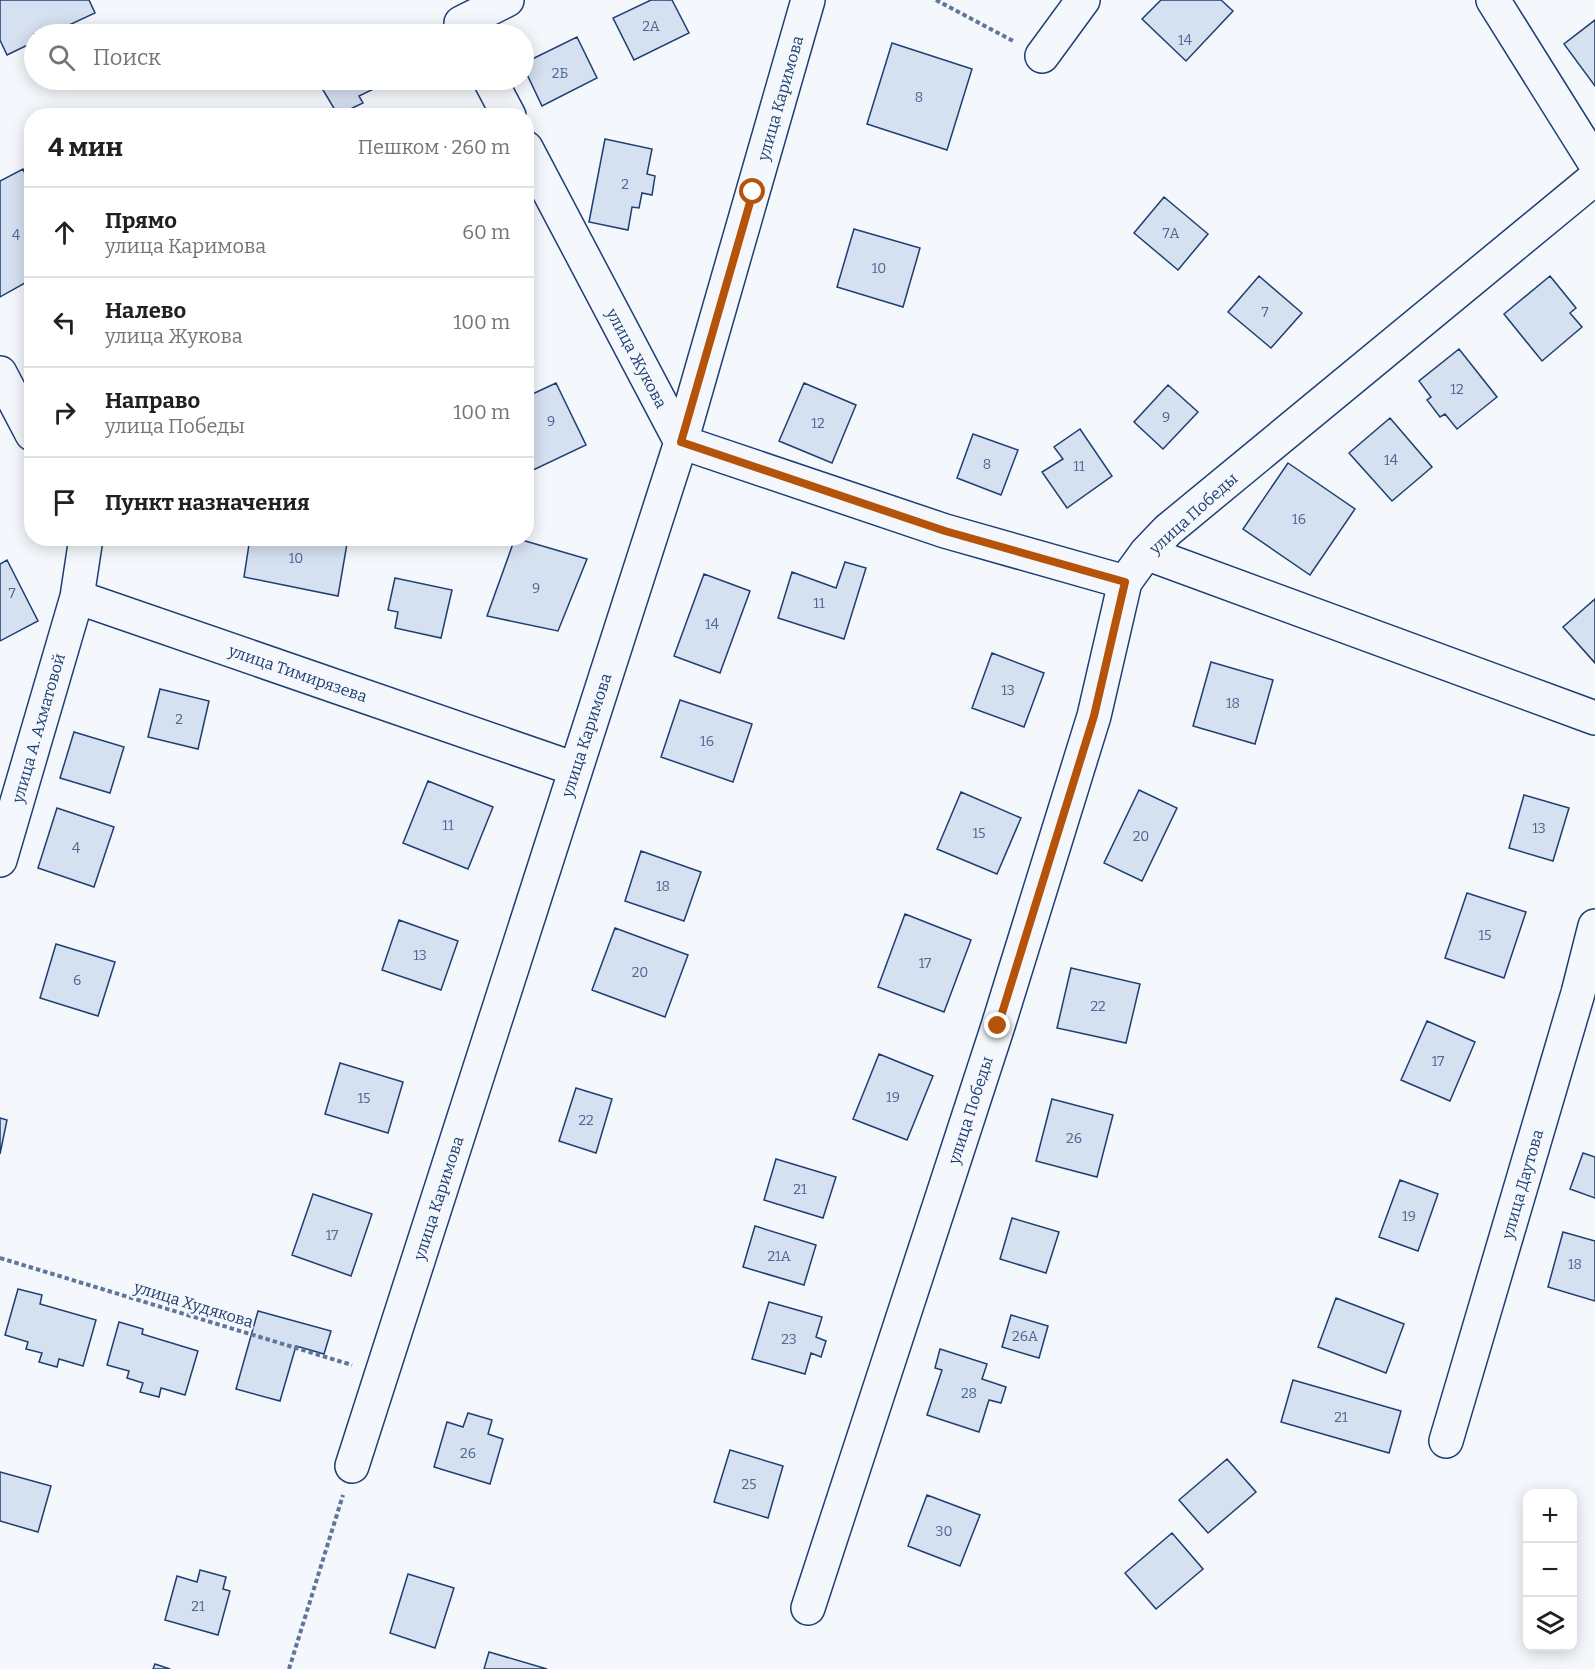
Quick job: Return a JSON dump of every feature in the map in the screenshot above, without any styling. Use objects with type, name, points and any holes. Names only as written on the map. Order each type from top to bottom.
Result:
[{"type":"street","points":[[459,19],[507,0]]},
{"type":"street","name":"улица Каримова","points":[[352,1466],[681,442],[808,0]]},
{"type":"street","points":[[1042,56],[1083,0]]},
{"type":"street","points":[[1493,0],[1595,163]]},
{"type":"street","points":[[495,90],[505,108]]},
{"type":"street","name":"улица Жукова","points":[[534,163],[681,442]]},
{"type":"street","name":"улица Победы","points":[[808,1608],[998,1026],[1094,716],[1125,582],[1146,553],[1168,530],[1595,178]]},
{"type":"street","points":[[0,374],[24,419]]},
{"type":"street","points":[[681,442],[945,531],[1125,582]]},
{"type":"street","points":[[77,597],[85,546]]},
{"type":"street","points":[[1146,553],[1595,718]]},
{"type":"street","name":"улица Тимирязева","points":[[77,597],[575,769]]},
{"type":"street","name":"улица А. Ахматовой","points":[[0,860],[77,597]]},
{"type":"street","name":"улица Даутова","points":[[1446,1441],[1587,996],[1595,926]]},
{"type":"path","points":[[936,0],[1042,56]]},
{"type":"path","name":"улица Худякова","points":[[0,1258],[382,1374]]},
{"type":"path","points":[[289,1669],[352,1466]]},
{"type":"building","points":[[0,0],[89,0],[95,13],[71,24],[24,24],[24,47],[7,55],[0,40]]},
{"type":"building","points":[[651,0],[672,0],[689,33],[634,60],[613,18]]},
{"type":"building","points":[[1161,0],[1221,0],[1233,11],[1186,61],[1142,19]]},
{"type":"building","points":[[1595,20],[1595,86],[1564,44]]},
{"type":"building","points":[[577,37],[597,78],[542,106],[534,89],[534,58]]},
{"type":"building","points":[[892,43],[972,69],[947,150],[867,124]]},
{"type":"building","points":[[323,90],[371,90],[359,96],[363,103],[353,108],[334,108]]},
{"type":"building","points":[[605,139],[652,149],[647,174],[655,176],[652,195],[642,193],[639,208],[632,207],[628,230],[589,222]]},
{"type":"building","points":[[23,169],[24,284],[0,297],[0,181]]},
{"type":"building","points":[[1164,197],[1208,234],[1178,270],[1134,233]]},
{"type":"building","points":[[854,229],[920,248],[903,307],[837,287]]},
{"type":"building","points":[[1259,276],[1302,313],[1271,348],[1228,312]]},
{"type":"building","points":[[1550,276],[1576,308],[1570,313],[1582,327],[1542,361],[1504,314]]},
{"type":"building","points":[[1459,349],[1497,397],[1457,429],[1445,414],[1440,417],[1427,400],[1431,397],[1419,381]]},
{"type":"building","points":[[556,383],[586,445],[534,470],[534,393]]},
{"type":"building","points":[[804,383],[856,405],[832,463],[779,441]]},
{"type":"building","points":[[1168,385],[1198,412],[1163,449],[1134,422]]},
{"type":"building","points":[[1390,418],[1432,467],[1392,501],[1349,453]]},
{"type":"building","points":[[1080,429],[1112,476],[1067,508],[1042,472],[1063,459],[1054,447]]},
{"type":"building","points":[[973,434],[1018,450],[1001,495],[957,478]]},
{"type":"building","points":[[1288,463],[1355,509],[1310,575],[1243,529]]},
{"type":"building","points":[[534,544],[587,559],[558,631],[487,616],[512,546],[534,546]]},
{"type":"building","points":[[249,546],[347,546],[338,596],[244,577]]},
{"type":"building","points":[[7,560],[38,621],[0,641],[0,564]]},
{"type":"building","points":[[845,562],[866,568],[844,639],[778,618],[792,572],[836,588]]},
{"type":"building","points":[[704,574],[750,591],[720,673],[674,656]]},
{"type":"building","points":[[395,578],[452,590],[441,638],[395,628],[398,612],[388,610]]},
{"type":"building","points":[[1595,599],[1595,663],[1563,627]]},
{"type":"building","points":[[992,653],[1044,673],[1024,727],[972,708]]},
{"type":"building","points":[[1211,662],[1273,680],[1255,744],[1193,726]]},
{"type":"building","points":[[160,689],[209,701],[198,749],[148,737]]},
{"type":"building","points":[[680,700],[752,724],[733,782],[661,757]]},
{"type":"building","points":[[74,732],[124,747],[110,793],[60,778]]},
{"type":"building","points":[[428,781],[493,807],[468,869],[403,843]]},
{"type":"building","points":[[1139,790],[1177,808],[1142,881],[1104,863]]},
{"type":"building","points":[[961,792],[1021,818],[997,874],[937,849]]},
{"type":"building","points":[[1524,795],[1569,808],[1553,861],[1509,848]]},
{"type":"building","points":[[57,808],[114,827],[94,887],[38,868]]},
{"type":"building","points":[[641,851],[701,872],[684,921],[625,901]]},
{"type":"building","points":[[1467,893],[1526,912],[1504,978],[1445,958]]},
{"type":"building","points":[[905,914],[971,940],[944,1012],[878,987]]},
{"type":"building","points":[[399,920],[458,941],[441,990],[382,970]]},
{"type":"building","points":[[615,928],[688,955],[665,1017],[592,990]]},
{"type":"building","points":[[56,944],[115,962],[98,1016],[40,998]]},
{"type":"building","points":[[1071,968],[1140,984],[1126,1043],[1057,1028]]},
{"type":"building","points":[[1427,1021],[1475,1042],[1450,1101],[1401,1080]]},
{"type":"building","points":[[879,1054],[933,1076],[907,1140],[853,1119]]},
{"type":"building","points":[[340,1063],[403,1082],[388,1133],[325,1114]]},
{"type":"building","points":[[576,1088],[612,1099],[596,1153],[559,1141]]},
{"type":"building","points":[[1052,1099],[1113,1115],[1097,1177],[1036,1161]]},
{"type":"building","points":[[0,1118],[7,1120],[0,1154]]},
{"type":"building","points":[[1583,1153],[1595,1157],[1595,1198],[1570,1189]]},
{"type":"building","points":[[776,1159],[836,1177],[823,1218],[764,1200]]},
{"type":"building","points":[[1400,1180],[1438,1194],[1418,1251],[1379,1237]]},
{"type":"building","points":[[313,1194],[372,1214],[351,1276],[292,1255]]},
{"type":"building","points":[[1012,1218],[1059,1232],[1046,1273],[1000,1259]]},
{"type":"building","points":[[755,1226],[816,1245],[804,1285],[743,1267]]},
{"type":"building","points":[[1563,1232],[1595,1241],[1595,1301],[1548,1287]]},
{"type":"building","points":[[18,1289],[42,1295],[40,1304],[96,1320],[83,1366],[59,1359],[57,1367],[39,1362],[42,1353],[26,1349],[28,1342],[5,1335]]},
{"type":"building","points":[[1336,1298],[1404,1324],[1386,1373],[1318,1347]]},
{"type":"building","points":[[769,1302],[822,1317],[816,1337],[826,1341],[821,1357],[811,1353],[805,1374],[752,1359]]},
{"type":"building","points":[[258,1311],[331,1331],[324,1354],[296,1346],[280,1401],[236,1389]]},
{"type":"building","points":[[1011,1315],[1048,1326],[1039,1358],[1002,1347]]},
{"type":"building","points":[[119,1322],[143,1329],[142,1334],[198,1351],[185,1395],[161,1388],[159,1397],[140,1392],[143,1383],[127,1378],[129,1371],[107,1365]]},
{"type":"building","points":[[940,1349],[987,1364],[982,1379],[1006,1387],[1001,1403],[989,1400],[979,1432],[927,1415],[942,1370],[935,1368]]},
{"type":"building","points":[[1293,1380],[1401,1411],[1389,1453],[1281,1422]]},
{"type":"building","points":[[468,1413],[492,1420],[488,1434],[503,1439],[490,1484],[434,1467],[447,1422],[463,1427]]},
{"type":"building","points":[[730,1450],[783,1466],[768,1518],[714,1502]]},
{"type":"building","points":[[1227,1459],[1256,1492],[1208,1533],[1179,1500]]},
{"type":"building","points":[[0,1472],[51,1486],[38,1532],[0,1521]]},
{"type":"building","points":[[927,1495],[980,1515],[960,1566],[908,1546]]},
{"type":"building","points":[[1172,1533],[1203,1569],[1156,1609],[1125,1573]]},
{"type":"building","points":[[200,1570],[226,1577],[223,1589],[230,1591],[218,1635],[165,1620],[177,1576],[197,1582]]},
{"type":"building","points":[[408,1574],[454,1588],[435,1648],[390,1633]]},
{"type":"building","points":[[489,1652],[547,1669],[484,1669]]},
{"type":"building","points":[[155,1664],[170,1669],[153,1669]]},
{"type":"route","points":[[753,192],[681,442],[945,531],[1125,582],[1094,716],[998,1026]]}]
